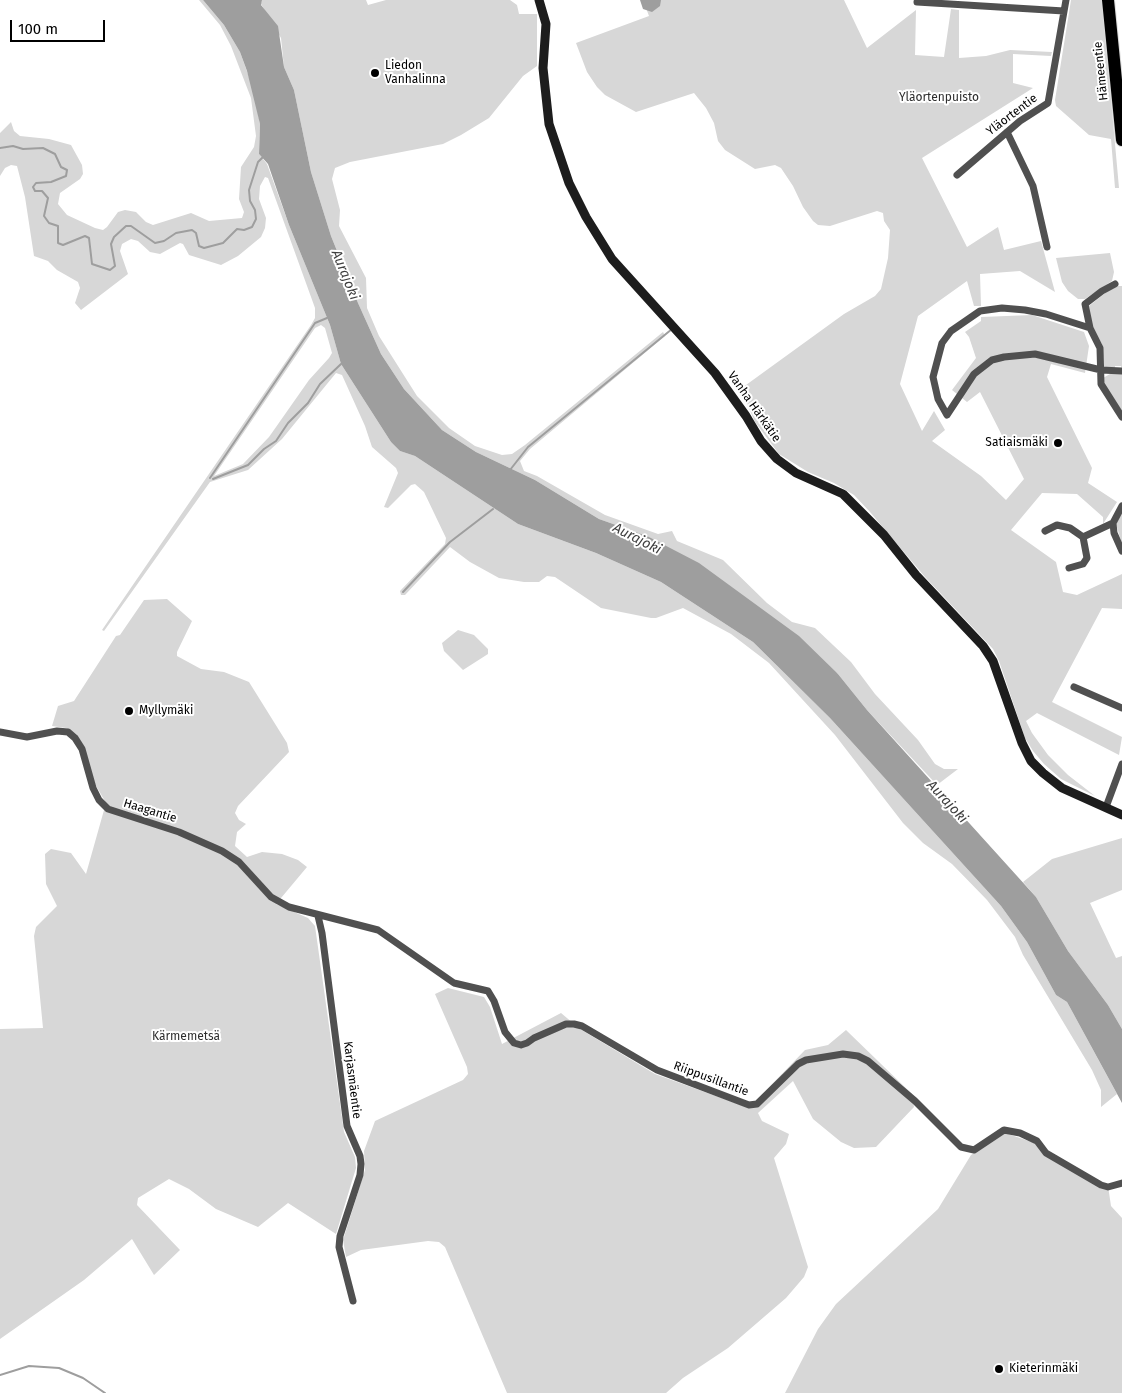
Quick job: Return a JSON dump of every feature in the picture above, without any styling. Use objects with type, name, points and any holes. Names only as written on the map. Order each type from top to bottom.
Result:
[{"type":"highway","name":"Hämeentie","points":[[1108,0],[1122,140]]},
{"type":"street","name":"Vanha Härkätie","points":[[539,0],[546,24],[543,68],[549,124],[569,183],[586,217],[612,259],[715,373],[746,416],[761,441],[777,459],[796,473],[843,494],[884,535],[916,575],[983,646],[994,661],[1022,743],[1032,761],[1042,773],[1062,788],[1122,815]]},
{"type":"street","name":"Yläortentie","points":[[958,175],[1008,132],[1048,103],[1066,0]]},
{"type":"street","points":[[918,2],[1064,11]]},
{"type":"street","points":[[1008,132],[1032,186],[1047,247]]},
{"type":"street","points":[[1115,284],[1102,290],[1086,304],[1090,328],[1100,348],[1101,384],[1122,417]]},
{"type":"street","points":[[1090,328],[1046,314],[1024,310],[1002,308],[980,311],[951,330],[942,343],[933,377],[938,399],[947,415],[974,374],[983,366],[998,358],[1034,354],[1101,370],[1122,371]]},
{"type":"street","points":[[1122,506],[1113,523],[1114,532],[1122,551]]},
{"type":"street","points":[[1083,537],[1113,523]]},
{"type":"street","points":[[1045,531],[1056,525],[1070,528],[1083,537],[1086,558],[1082,564],[1069,568]]},
{"type":"street","points":[[1074,686],[1122,708]]},
{"type":"street","name":"Haagantie","points":[[0,732],[27,737],[57,731],[68,732],[75,738],[82,749],[93,788],[99,800],[108,809],[179,832],[222,851],[239,862],[271,896],[289,907],[318,916]]},
{"type":"street","points":[[1106,807],[1122,764]]},
{"type":"street","name":"Riippusillantie","points":[[318,916],[378,930],[454,983],[488,991],[498,1009],[505,1032],[514,1043],[521,1045],[566,1024],[582,1026],[657,1070],[749,1105],[757,1104],[798,1064],[806,1060],[843,1054],[858,1056],[868,1061],[915,1101],[961,1147],[974,1150],[1004,1130],[1020,1133],[1037,1141],[1046,1153],[1108,1188],[1122,1183]]},
{"type":"street","name":"Karjasmäentie","points":[[318,916],[322,933],[347,1126],[360,1156],[361,1164],[360,1175],[340,1236],[339,1247],[353,1301]]},
{"type":"green space","points":[[199,0],[203,0],[224,25],[240,52],[254,91],[260,124],[259,154],[267,164],[289,225],[330,325],[341,364],[391,442],[400,451],[415,456],[518,524],[596,553],[661,582],[753,642],[830,718],[1001,906],[1027,942],[1056,995],[1067,1002],[1117,1094],[1101,1107],[1101,1090],[1092,1070],[1023,955],[1015,937],[987,900],[952,864],[923,843],[903,823],[835,735],[769,663],[731,634],[683,608],[651,618],[601,608],[555,577],[547,576],[539,582],[499,578],[470,562],[450,547],[405,595],[401,595],[400,591],[445,544],[446,538],[424,492],[415,484],[411,485],[388,508],[384,507],[398,473],[396,468],[372,447],[365,426],[342,375],[336,373],[282,439],[248,470],[210,482],[104,631],[102,630],[311,325],[315,318],[315,308],[268,178],[265,177],[260,186],[259,199],[266,218],[265,228],[261,237],[238,256],[221,265],[189,255],[183,244],[180,243],[160,254],[150,252],[138,241],[131,239],[122,244],[120,251],[128,274],[81,310],[75,303],[80,288],[78,282],[57,270],[48,261],[34,256],[25,197],[17,166],[11,165],[5,168],[0,176],[0,133],[11,122],[14,131],[20,136],[49,139],[71,145],[82,165],[83,174],[80,179],[60,193],[58,204],[67,215],[95,228],[103,230],[118,212],[125,210],[136,212],[146,222],[153,225],[191,213],[209,221],[242,218],[244,212],[239,199],[241,167],[254,147],[256,136],[251,98],[231,46],[220,25]],"holes":[[[321,325],[325,328],[332,353],[329,358],[309,380],[269,437],[243,464],[214,476],[315,328]]]},
{"type":"green space","points":[[262,0],[366,0],[368,5],[386,0],[510,0],[517,5],[519,14],[537,14],[537,66],[523,76],[489,118],[443,144],[350,162],[335,168],[332,179],[340,210],[339,226],[366,278],[367,308],[379,336],[417,396],[449,428],[475,446],[502,455],[512,454],[525,445],[663,332],[665,336],[530,449],[520,461],[524,471],[537,476],[605,515],[658,534],[672,531],[677,541],[723,560],[767,603],[792,622],[815,628],[851,662],[875,694],[918,740],[935,764],[944,769],[958,769],[937,785],[867,710],[838,674],[647,536],[599,519],[535,480],[476,452],[442,430],[404,389],[381,354],[331,236],[311,172],[294,90],[284,67],[281,38],[261,4]]},
{"type":"green space","name":"Yläortenpuisto","points":[[643,0],[844,0],[867,48],[916,10],[915,55],[944,57],[951,9],[959,10],[959,58],[986,56],[1010,50],[1052,52],[1051,56],[1013,54],[1013,83],[1033,88],[922,158],[967,247],[998,227],[1004,250],[1041,241],[1055,292],[1020,271],[980,274],[981,306],[974,306],[967,281],[918,316],[900,384],[922,431],[934,411],[945,430],[932,441],[981,476],[1006,500],[1024,479],[980,392],[967,402],[952,390],[976,358],[969,337],[965,332],[981,321],[981,317],[1032,315],[1084,332],[1089,346],[1085,373],[1051,364],[1047,377],[1092,468],[1088,483],[1117,502],[1103,524],[1103,517],[1077,494],[1042,493],[1011,530],[1056,562],[1063,592],[1077,595],[1122,574],[1122,609],[1102,608],[1052,702],[1122,737],[1119,755],[1037,713],[1026,721],[1048,755],[1068,775],[1095,796],[1061,779],[1033,751],[1025,738],[999,661],[993,649],[925,577],[870,512],[854,495],[834,483],[808,472],[779,454],[755,422],[740,387],[746,385],[844,314],[875,296],[881,289],[888,258],[890,230],[884,221],[883,213],[877,211],[830,226],[818,225],[803,207],[793,186],[781,168],[775,165],[755,169],[725,150],[718,141],[714,123],[706,108],[694,93],[636,112],[605,95],[587,72],[576,43],[649,16]]},
{"type":"green space","points":[[1071,0],[1102,0],[1119,188],[1115,188],[1111,139],[1089,135],[1056,106],[1055,100]]},
{"type":"green space","points":[[1110,253],[1114,272],[1112,281],[1085,299],[1078,299],[1068,291],[1062,282],[1056,258]]},
{"type":"green space","points":[[1114,286],[1122,286],[1122,369],[1121,366],[1115,366],[1115,368],[1104,367],[1102,344],[1092,328],[1089,306]]},
{"type":"green space","points":[[1122,373],[1122,411],[1103,383],[1103,378],[1110,374]]},
{"type":"green space","points":[[1122,512],[1122,544],[1116,524]]},
{"type":"green space","name":"Kärmemetsä","points":[[167,599],[192,621],[177,652],[177,656],[201,669],[224,672],[249,682],[287,743],[289,752],[238,806],[235,813],[239,820],[246,824],[237,832],[235,846],[247,857],[262,852],[282,854],[298,860],[307,867],[276,904],[308,918],[315,926],[344,1132],[355,1157],[356,1168],[336,1234],[288,1203],[258,1227],[216,1209],[189,1189],[169,1179],[138,1198],[137,1205],[180,1250],[154,1275],[132,1239],[84,1280],[0,1339],[0,1029],[43,1028],[34,936],[36,927],[57,906],[46,884],[45,854],[51,849],[71,853],[86,874],[106,803],[95,784],[84,746],[76,734],[66,728],[52,726],[58,706],[74,701],[116,636],[120,635],[144,600]]},
{"type":"green space","points":[[458,630],[474,635],[488,649],[488,654],[463,670],[444,651],[442,643]]},
{"type":"green space","points":[[1122,838],[1122,890],[1090,903],[1116,958],[1122,956],[1122,1029],[1108,1005],[1068,951],[1036,897],[1023,882],[1052,859]]},
{"type":"green space","points":[[448,988],[484,997],[490,1007],[502,1044],[561,1013],[580,1029],[655,1074],[749,1108],[805,1050],[828,1045],[846,1030],[912,1094],[914,1107],[876,1147],[854,1148],[841,1142],[813,1119],[793,1081],[758,1113],[762,1121],[789,1134],[786,1144],[774,1158],[808,1267],[804,1277],[786,1298],[728,1348],[683,1378],[666,1393],[507,1393],[445,1247],[439,1242],[428,1241],[361,1250],[346,1257],[343,1240],[365,1170],[364,1151],[375,1121],[463,1080],[468,1074],[467,1067],[435,994]]},
{"type":"green space","points":[[1005,1133],[1032,1142],[1108,1186],[1111,1206],[1122,1218],[1122,1393],[785,1393],[818,1329],[836,1304],[938,1209],[971,1155]]},
{"type":"water","name":"Aurajoki","points":[[203,0],[262,0],[261,5],[278,26],[284,67],[294,90],[311,172],[331,236],[381,354],[404,389],[442,430],[476,452],[535,480],[599,519],[647,536],[699,563],[799,636],[838,674],[867,710],[1036,897],[1068,951],[1108,1005],[1122,1029],[1122,1103],[1067,1002],[1056,995],[1027,942],[1001,906],[830,718],[753,642],[661,582],[596,553],[518,524],[415,456],[400,451],[391,442],[341,364],[330,325],[289,225],[268,164],[259,154],[260,124],[247,71],[240,52],[224,25]]},
{"type":"water","points":[[640,0],[661,0],[660,6],[652,12],[643,9]]},
{"type":"waterway","points":[[0,148],[13,146],[23,149],[43,148],[55,154],[61,167],[67,170],[66,176],[51,182],[36,183],[33,187],[35,191],[42,191],[48,198],[44,216],[49,223],[58,226],[58,243],[63,245],[85,236],[89,238],[92,264],[110,270],[115,266],[111,244],[114,237],[126,226],[131,226],[155,243],[164,241],[176,233],[192,230],[196,233],[199,246],[204,248],[223,243],[237,229],[244,230],[252,227],[256,219],[255,210],[250,201],[249,190],[258,162],[263,157]]},
{"type":"waterway","points":[[210,478],[315,323],[327,318]]},
{"type":"waterway","points":[[510,470],[528,447],[672,329]]},
{"type":"waterway","points":[[213,479],[248,465],[264,449],[276,441],[288,423],[308,403],[320,384],[341,364]]},
{"type":"waterway","points":[[403,592],[450,542],[493,509]]},
{"type":"waterway","points":[[0,1375],[29,1366],[59,1368],[83,1378],[105,1393]]},
{"type":"place","name":"Liedon Vanhalinna","points":[[375,73]]},
{"type":"place","name":"Satiaismäki","points":[[1058,443]]},
{"type":"place","name":"Myllymäki","points":[[129,711]]},
{"type":"place","name":"Kieterinmäki","points":[[999,1369]]}]
